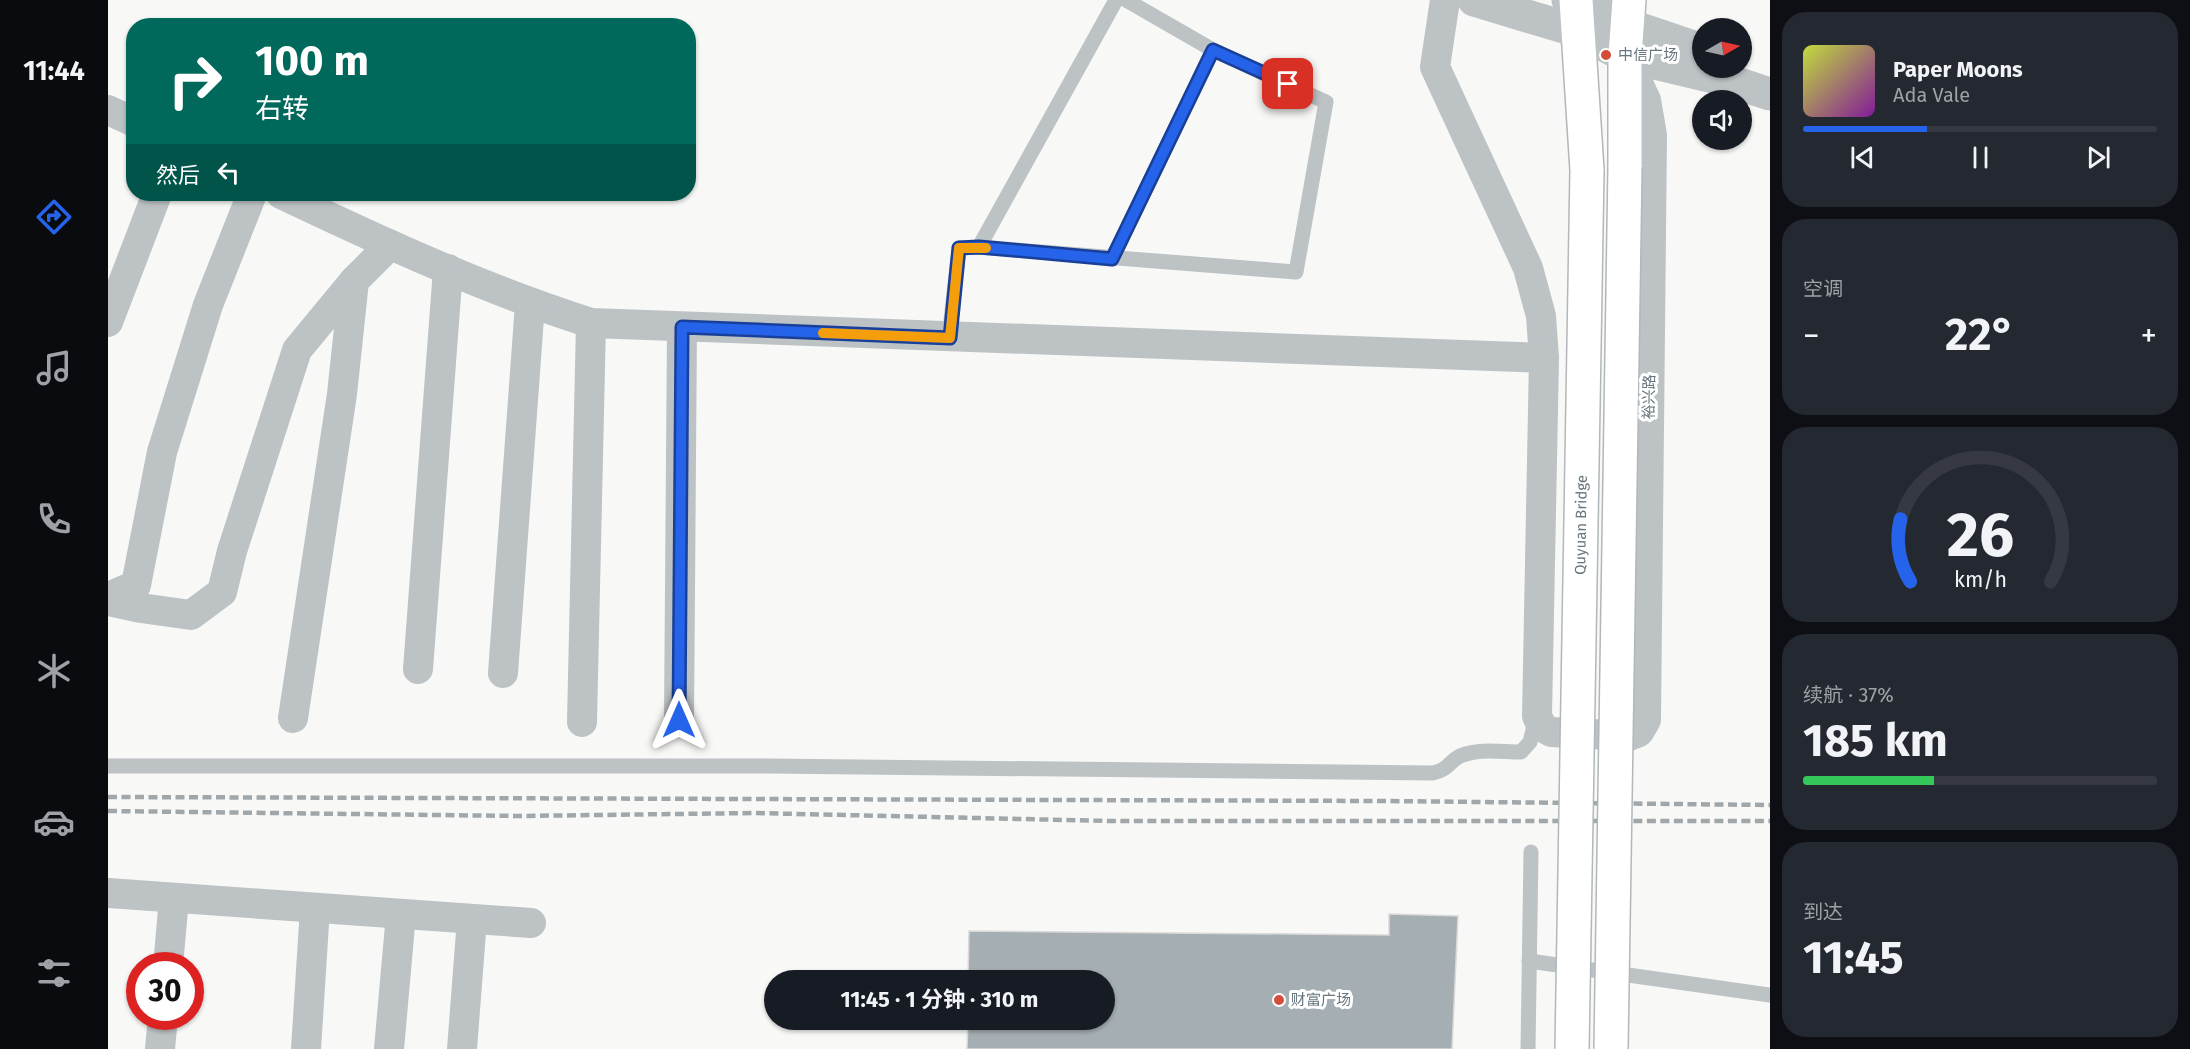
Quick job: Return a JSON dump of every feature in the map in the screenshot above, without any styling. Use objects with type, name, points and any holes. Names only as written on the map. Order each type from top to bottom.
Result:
[{"type":"main road","name":"Quyuan Bridge","points":[[1572,1049],[1587,170],[1574,8]]},
{"type":"main road","points":[[1611,1049],[1627,27]]},
{"type":"street","points":[[1445,0],[1435,66],[1528,268],[1541,316],[1544,358],[1537,716]]},
{"type":"street","points":[[1474,0],[1574,8],[1692,47]]},
{"type":"street","points":[[1627,27],[1730,81],[1770,94]]},
{"type":"street","name":"裕兴路","points":[[1537,716],[1542,727],[1551,732],[1629,736],[1639,732],[1646,720],[1652,135],[1646,99],[1627,27]]},
{"type":"street","points":[[1752,67],[1770,73]]},
{"type":"street","points":[[108,110],[126,118]]},
{"type":"street","points":[[108,321],[154,201]]},
{"type":"street","points":[[108,599],[136,585],[162,452],[208,305],[249,201]]},
{"type":"street","points":[[296,201],[390,245],[530,304],[591,323],[950,338],[1544,358]]},
{"type":"street","points":[[108,599],[141,609],[191,615],[222,592],[232,551],[297,350],[354,281],[390,245]]},
{"type":"street","points":[[418,669],[448,269]]},
{"type":"street","points":[[293,718],[342,394],[354,281]]},
{"type":"street","points":[[503,673],[530,304]]},
{"type":"street","points":[[582,722],[591,323]]},
{"type":"street","points":[[679,720],[682,327]]},
{"type":"street","points":[[108,893],[531,923]]},
{"type":"street","points":[[169,952],[174,898]]},
{"type":"street","points":[[306,1049],[315,908]]},
{"type":"street","points":[[389,1049],[401,914]]},
{"type":"street","points":[[462,1049],[472,919]]},
{"type":"street","points":[[160,1049],[162,1030]]},
{"type":"lane","points":[[979,247],[1116,0]]},
{"type":"lane","points":[[950,338],[959,248],[979,247],[1296,272],[1326,102],[1213,50],[1126,0]]},
{"type":"lane","points":[[1112,259],[1213,50]]},
{"type":"lane","points":[[108,766],[768,766],[1433,773],[1446,770],[1458,757],[1476,751],[1521,752],[1530,741],[1537,716]]},
{"type":"lane","points":[[1528,1049],[1531,852]]},
{"type":"lane","points":[[1529,961],[1770,995]]},
{"type":"building","name":"财富广场","points":[[1389,914],[1458,916],[1452,1049],[967,1049],[968,1030],[1115,1030],[1115,970],[968,970],[969,931],[1389,935]]},
{"type":"railway","points":[[108,797],[1385,801],[1770,805]]},
{"type":"railway","points":[[108,811],[519,816],[755,813],[1110,821],[1770,821]]},
{"type":"slow traffic","points":[[823,333],[950,338],[959,248],[986,248]]},
{"type":"place","name":"中信广场","points":[[1606,55]]},
{"type":"place","name":"财富广场","points":[[1279,1000]]},
{"type":"route","points":[[679,720],[682,327],[950,338],[959,248],[979,247],[1112,259],[1213,50],[1288,84]]}]
